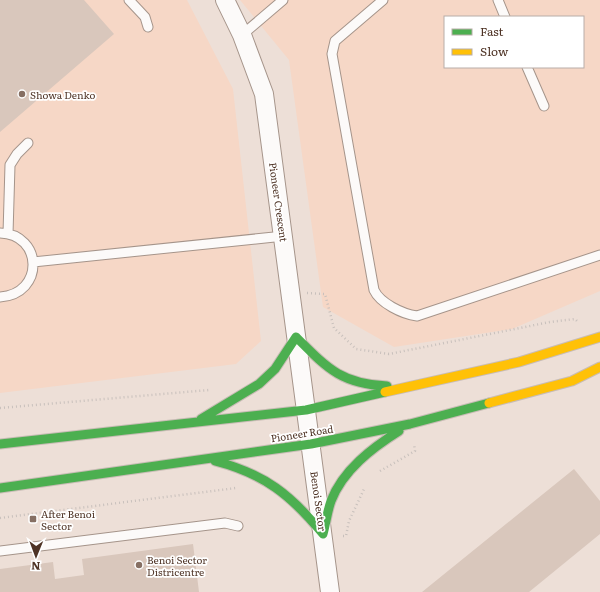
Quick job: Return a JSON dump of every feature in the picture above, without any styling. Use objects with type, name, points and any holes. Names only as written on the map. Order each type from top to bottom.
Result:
[{"type":"main road","points":[[195,423],[258,384],[275,369],[296,337],[317,358],[342,379],[364,386],[422,384]]},
{"type":"main road","points":[[0,444],[306,410],[519,362],[596,338]]},
{"type":"main road","name":"Pioneer Road","points":[[0,488],[311,444],[410,424],[572,381],[600,367]]},
{"type":"main road","points":[[323,534],[333,496],[356,463],[374,446],[410,424]]},
{"type":"main road","points":[[202,459],[239,466],[261,476],[287,493],[323,534]]},
{"type":"street","name":"Pioneer Crescent","points":[[225,0],[242,35],[264,94],[306,410]]},
{"type":"street","name":"Benoi Sector","points":[[306,410],[330,592]]},
{"type":"lane","points":[[129,0],[145,17],[148,27]]},
{"type":"lane","points":[[242,35],[283,0]]},
{"type":"lane","points":[[383,0],[335,41],[332,54],[374,290],[377,297],[405,313],[416,316],[600,255]]},
{"type":"lane","points":[[498,0],[505,16]]},
{"type":"lane","points":[[527,68],[544,106]]},
{"type":"lane","points":[[0,297],[11,296],[24,289],[32,277],[33,262],[30,250],[21,240],[4,234],[10,165],[17,154],[28,143]]},
{"type":"lane","points":[[33,262],[284,236]]},
{"type":"lane","points":[[0,551],[224,523],[238,526]]},
{"type":"path","points":[[290,293],[325,294],[334,328],[356,349],[389,354],[550,322],[575,319],[596,338]]},
{"type":"path","points":[[0,408],[210,390]]},
{"type":"path","points":[[374,474],[415,451],[410,424]]},
{"type":"path","points":[[323,534],[346,536],[348,521],[368,482]]},
{"type":"path","points":[[0,518],[236,488],[244,489]]},
{"type":"shaded area","points":[[0,0],[187,0],[233,89],[261,341],[236,364],[0,393]]},
{"type":"shaded area","points":[[240,0],[600,0],[600,291],[512,329],[394,347],[323,307],[289,60]]},
{"type":"building","name":"Showa Denko","points":[[0,0],[84,0],[114,34],[0,132]]},
{"type":"building","points":[[574,469],[600,501],[600,534],[529,592],[422,592]]},
{"type":"building","name":"Benoi Sector Districentre","points":[[193,544],[199,592],[0,592],[0,569],[53,562],[55,579],[84,575],[82,559]]},
{"type":"traffic: fast","points":[[201,419],[259,384],[275,369],[296,337],[326,366],[346,378],[371,385],[387,386]]},
{"type":"traffic: fast","points":[[0,444],[306,410],[385,392]]},
{"type":"traffic: fast","points":[[0,488],[311,444],[410,424],[489,403]]},
{"type":"traffic: fast","points":[[323,534],[328,509],[336,490],[343,479],[369,452],[399,431]]},
{"type":"traffic: fast","points":[[215,461],[248,472],[276,488],[300,508],[323,534]]},
{"type":"traffic: slow","points":[[385,392],[519,362],[600,337]]},
{"type":"traffic: slow","points":[[489,403],[572,381],[600,367]]},
{"type":"place","name":"Showa Denko","points":[[22,94]]},
{"type":"place","name":"After Benoi Sector","points":[[33,519]]},
{"type":"place","name":"Benoi Sector Districentre","points":[[139,565]]}]
